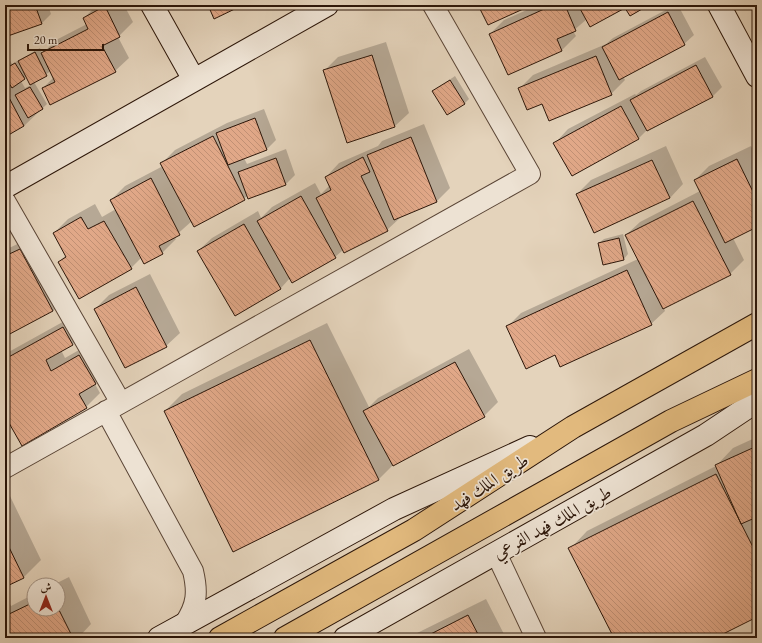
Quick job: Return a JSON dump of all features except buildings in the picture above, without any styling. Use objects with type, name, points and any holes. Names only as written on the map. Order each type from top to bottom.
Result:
[{"type":"highway","name":"طريق الملك فهد","points":[[220,638],[414,530],[573,428],[757,324]]},
{"type":"highway","name":"طريق الملك فهد","points":[[284,638],[671,421],[757,380]]},
{"type":"main road","points":[[152,5],[194,80]]},
{"type":"main road","points":[[5,187],[328,5]]},
{"type":"main road","points":[[719,5],[757,76]]},
{"type":"main road","name":"طريق الملك فهد الفرعي","points":[[345,638],[706,435],[757,401]]},
{"type":"main road","points":[[159,638],[394,509],[573,428]]},
{"type":"street","points":[[5,468],[530,174],[433,5]]},
{"type":"street","points":[[5,201],[113,407],[192,571],[197,598],[185,623]]},
{"type":"street","points":[[496,553],[536,638]]}]
